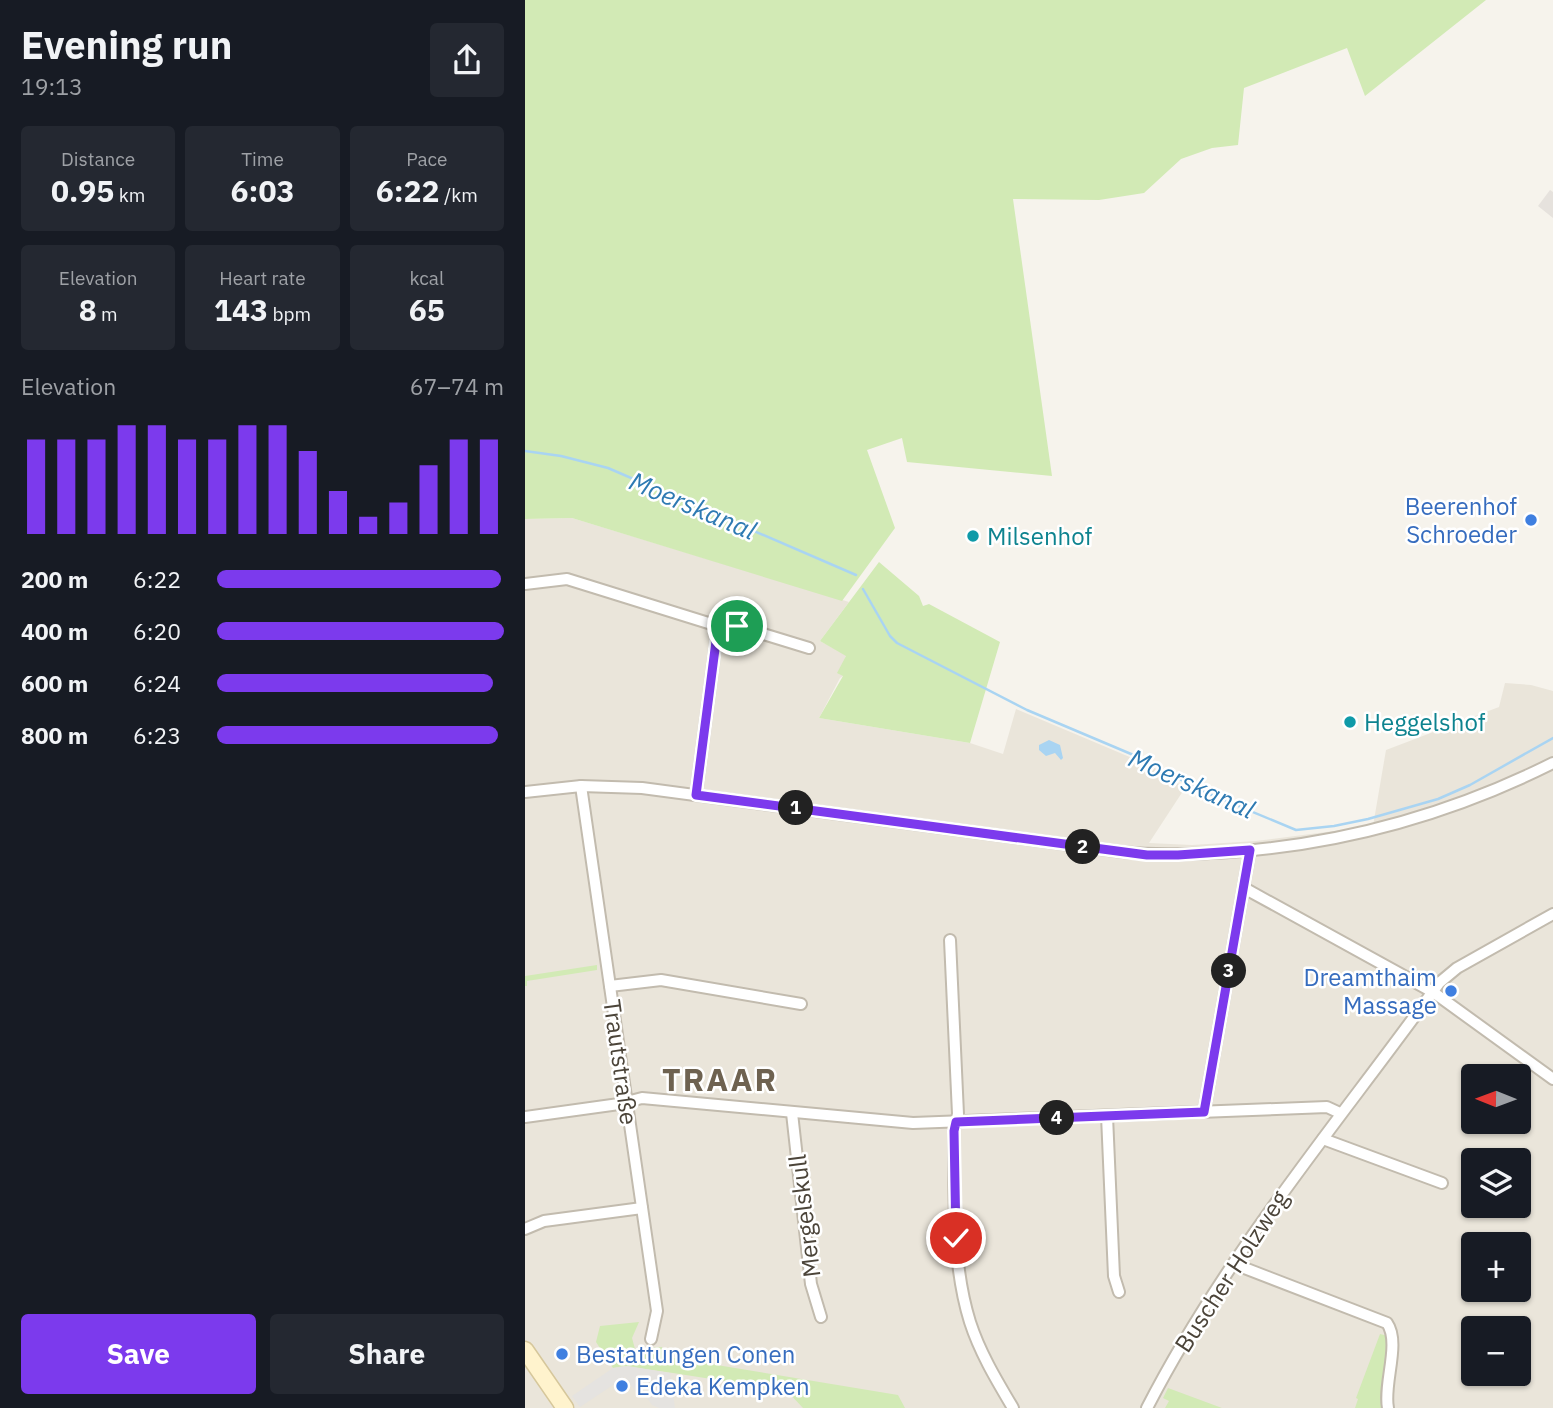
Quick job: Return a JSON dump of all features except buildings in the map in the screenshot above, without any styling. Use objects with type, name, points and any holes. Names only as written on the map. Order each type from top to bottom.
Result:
[{"type":"main road","points":[[528,1359],[565,1408]]},
{"type":"street","points":[[525,584],[567,579],[718,626],[737,626],[809,648]]},
{"type":"street","points":[[696,795],[718,626]]},
{"type":"street","points":[[525,792],[581,786],[642,788],[1147,855],[1178,855],[1288,847],[1368,832],[1484,795],[1553,763]]},
{"type":"street","name":"Trautstraße","points":[[581,786],[657,1311],[651,1339]]},
{"type":"street","points":[[1204,1112],[1250,850]]},
{"type":"street","points":[[1244,888],[1433,992],[1553,1079]]},
{"type":"street","name":"Buscher Holzweg","points":[[1147,1408],[1180,1347],[1276,1201],[1445,977],[1553,914]]},
{"type":"street","points":[[950,940],[958,1114],[954,1131],[956,1238],[963,1295],[979,1347],[1013,1408]]},
{"type":"street","points":[[610,986],[661,980],[801,1004]]},
{"type":"street","points":[[525,1117],[619,1104],[642,1098],[887,1122],[956,1122],[1327,1107],[1341,1113]]},
{"type":"street","name":"Mergelskull","points":[[792,1113],[811,1284],[821,1317]]},
{"type":"street","points":[[1107,1115],[1114,1276],[1119,1292]]},
{"type":"street","points":[[1323,1139],[1442,1183]]},
{"type":"street","points":[[525,1229],[544,1221],[642,1208]]},
{"type":"street","points":[[1234,1264],[1387,1324],[1392,1331],[1388,1408]]},
{"type":"shaded area","points":[[1550,190],[1553,192],[1553,218],[1538,206]]},
{"type":"shaded area","points":[[572,518],[849,602],[820,641],[846,655],[843,676],[819,718],[970,743],[1003,754],[1016,709],[1151,766],[1185,788],[1149,843],[1192,845],[1256,841],[1373,826],[1386,750],[1499,707],[1505,683],[1531,685],[1553,691],[1553,1408],[525,1408],[525,519]]},
{"type":"shaded area","points":[[628,1366],[670,1373],[675,1408],[652,1405],[643,1392],[638,1395],[625,1377],[580,1407],[572,1396],[613,1368]]},
{"type":"green space","points":[[525,0],[1486,0],[1365,96],[1347,48],[1244,88],[1238,145],[1212,148],[1181,159],[1144,193],[1099,200],[1013,199],[1052,476],[907,462],[902,438],[867,450],[895,528],[842,601],[572,518],[525,519]]},
{"type":"green space","points":[[879,562],[919,596],[923,606],[929,604],[1000,642],[970,743],[819,718],[843,676],[837,673],[846,656],[820,641]]},
{"type":"green space","points":[[597,965],[597,970],[527,981],[525,986],[525,976]]},
{"type":"green space","points":[[639,1322],[632,1338],[635,1349],[662,1347],[662,1356],[898,1395],[905,1408],[803,1408],[787,1391],[624,1366],[613,1368],[596,1342],[600,1326]]},
{"type":"green space","points":[[1380,1334],[1388,1336],[1382,1408],[1355,1408],[1356,1398]]},
{"type":"green space","points":[[1168,1388],[1222,1408],[1165,1408],[1169,1401],[1163,1398]]},
{"type":"water","points":[[1049,740],[1060,745],[1063,758],[1061,760],[1055,753],[1046,756],[1039,750],[1039,745]]},
{"type":"waterway","name":"Moerskanal","points":[[525,451],[561,456],[608,468],[856,575]]},
{"type":"waterway","name":"Moerskanal","points":[[863,589],[890,636],[897,643],[1027,710],[1150,762],[1195,788],[1296,830],[1368,819],[1438,799],[1470,785],[1553,738]]},
{"type":"place","name":"Beerenhof Schroeder","points":[[1531,520]]},
{"type":"place","name":"Milsenhof","points":[[973,536]]},
{"type":"place","name":"Heggelshof","points":[[1350,722]]},
{"type":"place","name":"Dreamthaim Massage","points":[[1451,991]]},
{"type":"place","name":"Bestattungen Conen","points":[[562,1354]]},
{"type":"place","name":"Edeka Kempken","points":[[622,1386]]},
{"type":"district","name":"TRAAR","points":[[720,1079]]},
{"type":"route","points":[[737,626],[718,626],[696,795],[1147,855],[1250,850],[1204,1112],[956,1122],[956,1238]]}]
